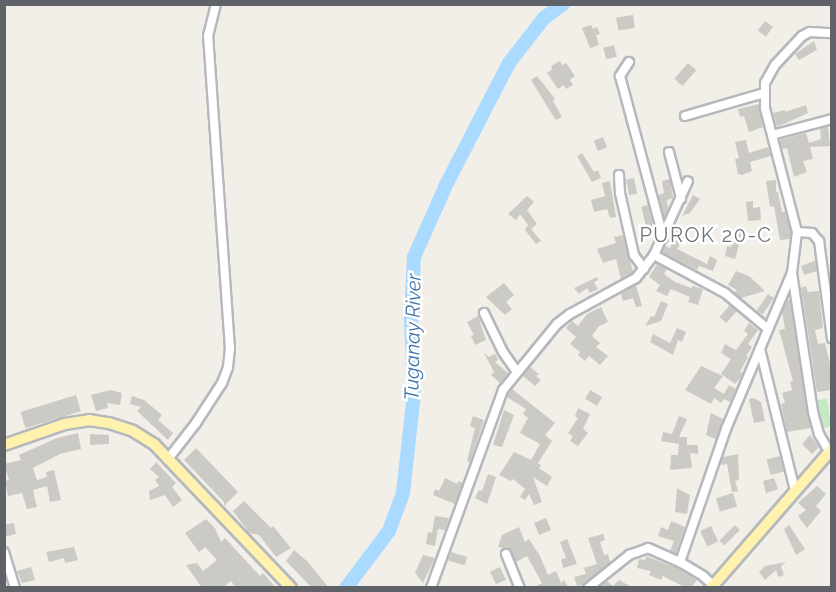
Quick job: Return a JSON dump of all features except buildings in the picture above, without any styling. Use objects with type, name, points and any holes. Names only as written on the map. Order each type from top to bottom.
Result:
[{"type":"main road","points":[[4,445],[65,424],[90,420],[133,431],[154,444],[236,533],[291,588]]},
{"type":"main road","points":[[712,586],[830,450]]},
{"type":"street","points":[[168,459],[222,383],[230,349],[208,36],[216,4]]},
{"type":"street","points":[[830,450],[819,434],[810,395],[792,273],[797,232],[772,135],[764,93],[772,70],[791,45],[810,32],[831,33]]},
{"type":"street","points":[[629,62],[620,76],[663,237]]},
{"type":"street","points":[[685,116],[764,93]]},
{"type":"street","points":[[772,135],[831,119]]},
{"type":"street","points":[[669,152],[681,199]]},
{"type":"street","points":[[619,175],[628,235],[634,255],[644,269]]},
{"type":"street","points":[[431,588],[499,401],[517,372],[557,324],[570,314],[636,278],[654,255],[688,181]]},
{"type":"street","points":[[797,232],[812,233],[819,241],[831,338]]},
{"type":"street","points":[[654,255],[725,293],[767,328]]},
{"type":"street","points":[[680,562],[726,429],[792,273]]},
{"type":"street","points":[[484,313],[503,352],[517,372]]},
{"type":"street","points":[[760,348],[795,490]]},
{"type":"street","points":[[588,588],[639,549],[648,548],[680,562],[703,576],[712,586]]},
{"type":"street","points":[[506,554],[520,588]]},
{"type":"street","points":[[5,555],[15,588]]},
{"type":"green space","points":[[827,398],[831,426],[821,429],[814,401]]},
{"type":"waterway","name":"Tuganay River","points":[[346,588],[389,531],[403,493],[414,394],[411,318],[414,257],[446,185],[509,63],[544,18],[563,4]]},
{"type":"district","name":"PUROK 20-C","points":[[706,235]]}]
